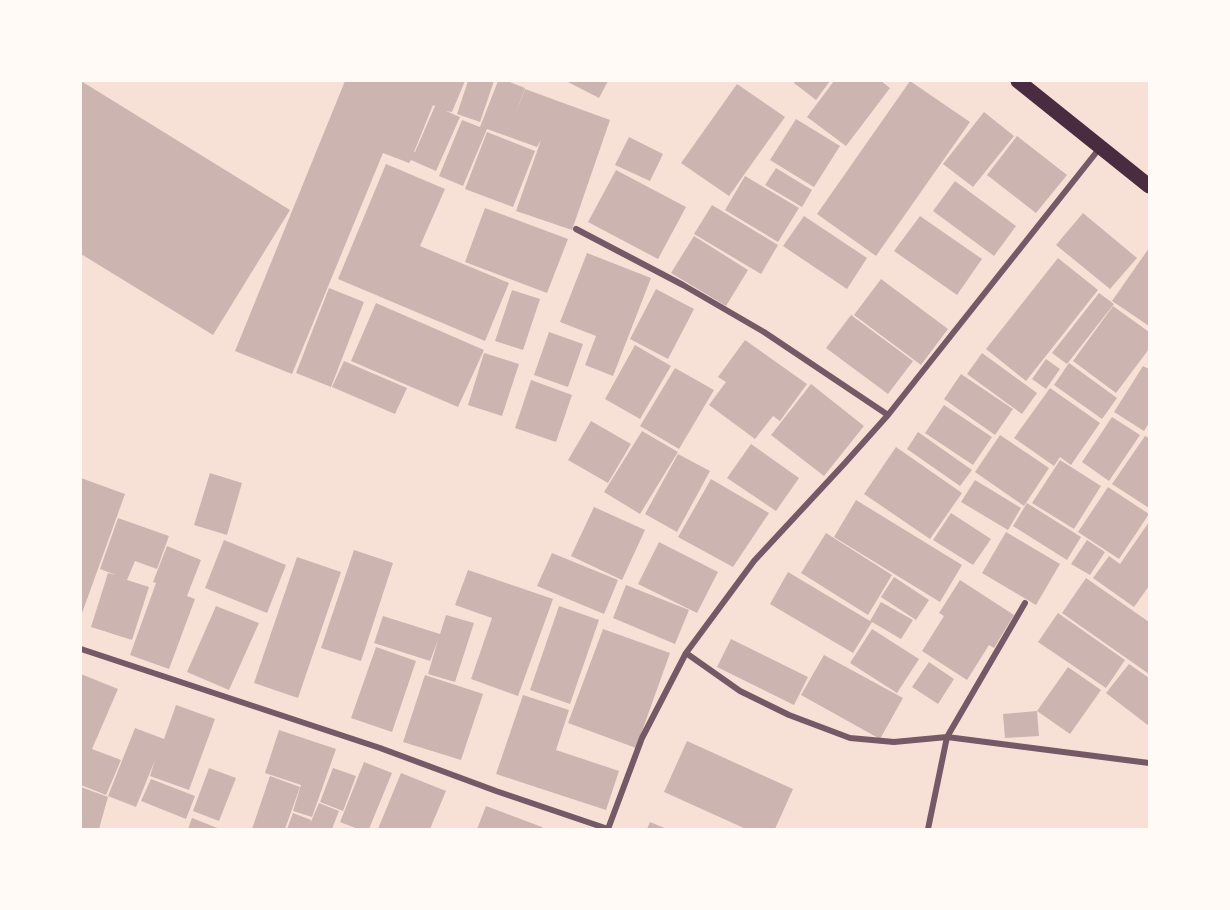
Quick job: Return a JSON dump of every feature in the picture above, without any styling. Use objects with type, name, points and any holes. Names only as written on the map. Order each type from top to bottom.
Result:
[{"type":"main road","points":[[1018,81],[1149,186]]},
{"type":"street","points":[[81,650],[380,748],[608,829],[642,738],[686,653],[754,561],[888,415],[1100,148]]},
{"type":"street","points":[[576,229],[683,285],[764,332],[888,415]]},
{"type":"street","points":[[928,829],[947,737],[1025,603]]},
{"type":"street","points":[[686,653],[740,691],[789,715],[849,738],[894,742],[947,737],[1149,763]]},
{"type":"building","points":[[81,81],[290,210],[213,335],[81,254]]},
{"type":"building","points":[[345,81],[465,81],[452,112],[446,111],[460,117],[436,171],[411,160],[409,163],[383,153],[292,374],[235,351]],"holes":[[[433,105],[435,106],[415,152],[414,152]]]},
{"type":"building","points":[[468,81],[494,81],[480,122],[457,114]]},
{"type":"building","points":[[498,81],[507,81],[525,88],[514,118],[525,89],[610,120],[572,230],[516,211],[541,140],[537,147],[487,129],[463,186],[439,176],[462,120],[480,127]]},
{"type":"building","points":[[566,81],[608,81],[599,98]]},
{"type":"building","points":[[795,81],[830,81],[816,100],[794,83]]},
{"type":"building","points":[[834,81],[881,81],[890,88],[846,146],[807,117]]},
{"type":"building","points":[[910,81],[970,122],[876,256],[817,214]]},
{"type":"building","points":[[737,84],[785,117],[729,196],[681,163]]},
{"type":"building","points":[[984,112],[1014,136],[973,187],[943,164]]},
{"type":"building","points":[[796,119],[840,146],[814,187],[770,160]]},
{"type":"building","points":[[487,132],[535,151],[513,207],[465,189]]},
{"type":"building","points":[[1017,136],[1067,175],[1036,213],[987,175]]},
{"type":"building","points":[[629,137],[663,154],[650,181],[615,165]]},
{"type":"building","points":[[386,164],[445,189],[420,246],[509,283],[485,341],[338,279]]},
{"type":"building","points":[[776,168],[812,190],[802,207],[765,185]]},
{"type":"building","points":[[616,170],[686,207],[658,259],[588,222]]},
{"type":"building","points":[[745,176],[799,208],[778,242],[725,210]]},
{"type":"building","points":[[955,181],[1016,226],[994,256],[933,211]]},
{"type":"building","points":[[712,205],[778,245],[761,274],[694,234]]},
{"type":"building","points":[[485,208],[568,239],[547,293],[465,262]]},
{"type":"building","points":[[1083,213],[1137,258],[1110,289],[1056,245]]},
{"type":"building","points":[[804,216],[867,258],[847,289],[783,246]]},
{"type":"building","points":[[920,216],[982,259],[957,295],[894,251]]},
{"type":"building","points":[[694,236],[748,270],[726,306],[671,273]]},
{"type":"building","points":[[1149,248],[1149,326],[1112,301]]},
{"type":"building","points":[[587,253],[651,278],[613,376],[585,365],[596,336],[560,322]]},
{"type":"building","points":[[1058,258],[1098,290],[1026,381],[986,349]]},
{"type":"building","points":[[881,279],[948,329],[921,365],[854,315]]},
{"type":"building","points":[[329,288],[364,302],[331,387],[296,373]]},
{"type":"building","points":[[656,289],[694,309],[668,359],[630,339]]},
{"type":"building","points":[[512,290],[540,299],[523,350],[495,341]]},
{"type":"building","points":[[1099,293],[1114,304],[1067,364],[1052,353]]},
{"type":"building","points":[[376,303],[484,350],[458,407],[351,361]]},
{"type":"building","points":[[1113,306],[1149,332],[1149,349],[1116,393],[1073,361]]},
{"type":"building","points":[[851,315],[913,361],[888,394],[826,348]]},
{"type":"building","points":[[549,332],[583,344],[568,387],[534,375]]},
{"type":"building","points":[[745,340],[807,384],[780,421],[773,416],[755,439],[709,405],[726,382],[718,377]]},
{"type":"building","points":[[635,345],[671,366],[640,419],[605,399]]},
{"type":"building","points":[[484,353],[519,364],[502,416],[468,405]]},
{"type":"building","points":[[982,353],[1037,393],[1022,414],[967,374]]},
{"type":"building","points":[[1046,359],[1060,369],[1046,389],[1032,379]]},
{"type":"building","points":[[344,361],[407,388],[395,414],[332,387]]},
{"type":"building","points":[[1069,363],[1117,398],[1102,419],[1054,385]]},
{"type":"building","points":[[1143,366],[1149,369],[1149,423],[1144,431],[1114,412]]},
{"type":"building","points":[[675,368],[714,390],[679,449],[640,426]]},
{"type":"building","points":[[961,374],[1013,409],[995,435],[944,399]]},
{"type":"building","points":[[531,380],[572,395],[556,442],[515,428]]},
{"type":"building","points":[[811,384],[864,426],[824,476],[771,435]]},
{"type":"building","points":[[1050,388],[1100,423],[1071,465],[1060,457],[1054,466],[1014,438]]},
{"type":"building","points":[[944,405],[992,437],[973,465],[925,433]]},
{"type":"building","points":[[1112,417],[1140,435],[1109,481],[1082,462]]},
{"type":"building","points":[[591,421],[631,444],[608,483],[568,460]]},
{"type":"building","points":[[642,431],[678,452],[640,514],[604,492]]},
{"type":"building","points":[[918,432],[972,470],[960,486],[907,449]]},
{"type":"building","points":[[1000,435],[1049,468],[1024,506],[975,472]]},
{"type":"building","points":[[1145,436],[1149,438],[1149,508],[1112,484]]},
{"type":"building","points":[[751,444],[799,478],[776,511],[727,478]]},
{"type":"building","points":[[896,447],[962,493],[930,539],[864,494]]},
{"type":"building","points":[[678,454],[710,471],[677,532],[645,514]]},
{"type":"building","points":[[1060,460],[1101,486],[1074,529],[1032,503]]},
{"type":"building","points":[[210,473],[242,483],[227,535],[194,525]]},
{"type":"building","points":[[81,478],[125,494],[81,616]]},
{"type":"building","points":[[711,479],[769,513],[733,567],[678,537]]},
{"type":"building","points":[[975,480],[1021,508],[1008,530],[961,502]]},
{"type":"building","points":[[1108,487],[1149,514],[1119,559],[1078,532]]},
{"type":"building","points":[[856,500],[962,565],[940,602],[834,537]]},
{"type":"building","points":[[1027,503],[1081,537],[1067,560],[1013,526]]},
{"type":"building","points":[[594,507],[645,530],[622,580],[571,556]]},
{"type":"building","points":[[951,513],[991,539],[973,565],[933,540]]},
{"type":"building","points":[[118,518],[169,536],[157,569],[135,561],[127,580],[149,587],[132,640],[91,627],[108,573],[116,575],[100,569]]},
{"type":"building","points":[[1149,522],[1149,586],[1134,607],[1093,578],[1109,556],[1120,564]]},
{"type":"building","points":[[1006,532],[1060,564],[1036,605],[982,573]]},
{"type":"building","points":[[826,533],[892,575],[868,615],[801,573]]},
{"type":"building","points":[[224,540],[286,565],[267,613],[205,588]]},
{"type":"building","points":[[1087,540],[1105,552],[1090,575],[1071,564]]},
{"type":"building","points":[[659,542],[718,572],[697,613],[638,584]]},
{"type":"building","points":[[167,546],[201,560],[187,596],[195,599],[169,669],[130,655]]},
{"type":"building","points":[[354,550],[393,563],[361,661],[321,648]]},
{"type":"building","points":[[552,553],[618,580],[604,614],[537,586]]},
{"type":"building","points":[[297,557],[341,572],[298,698],[254,683]]},
{"type":"building","points":[[468,570],[553,599],[518,696],[471,679],[492,618],[455,605]]},
{"type":"building","points":[[788,572],[870,621],[881,602],[913,620],[901,639],[872,622],[853,653],[770,604]]},
{"type":"building","points":[[894,577],[929,600],[916,620],[881,597]]},
{"type":"building","points":[[1086,578],[1149,622],[1149,674],[1062,613]]},
{"type":"building","points":[[960,580],[1014,615],[994,648],[989,645],[967,680],[922,651],[944,616],[939,613]]},
{"type":"building","points":[[626,585],[689,610],[675,644],[613,618]]},
{"type":"building","points":[[216,606],[259,623],[229,690],[187,672]]},
{"type":"building","points":[[559,606],[599,620],[570,704],[530,690]]},
{"type":"building","points":[[1058,613],[1125,660],[1106,688],[1038,642]]},
{"type":"building","points":[[446,615],[474,623],[455,682],[428,674],[438,640],[430,661],[374,643],[383,616],[440,634]]},
{"type":"building","points":[[603,629],[670,653],[636,748],[568,723]]},
{"type":"building","points":[[872,629],[919,659],[897,693],[850,663]]},
{"type":"building","points":[[731,639],[808,677],[794,705],[717,667]]},
{"type":"building","points":[[376,647],[416,661],[392,732],[351,718]]},
{"type":"building","points":[[824,655],[903,698],[880,739],[801,695]]},
{"type":"building","points":[[929,662],[954,679],[938,704],[912,687]]},
{"type":"building","points":[[1129,664],[1149,678],[1149,726],[1106,693]]},
{"type":"building","points":[[1068,667],[1101,690],[1070,734],[1037,711]]},
{"type":"building","points":[[81,674],[118,689],[92,749],[121,760],[106,795],[81,785]]},
{"type":"building","points":[[425,675],[483,694],[461,760],[403,742]]},
{"type":"building","points":[[523,695],[569,710],[556,750],[619,771],[606,810],[496,774]]},
{"type":"building","points":[[176,705],[215,719],[189,790],[150,776],[155,760],[136,807],[108,796],[135,728],[164,739]]},
{"type":"building","points":[[1037,711],[1039,736],[1005,738],[1003,714]]},
{"type":"building","points":[[279,730],[336,749],[312,817],[293,811],[301,785],[265,773]]},
{"type":"building","points":[[687,741],[793,789],[775,829],[746,829],[664,792]]},
{"type":"building","points":[[364,762],[392,773],[369,829],[358,829],[340,822]]},
{"type":"building","points":[[209,768],[236,778],[219,821],[193,811]]},
{"type":"building","points":[[333,768],[356,776],[343,811],[320,802]]},
{"type":"building","points":[[401,773],[446,791],[430,829],[378,829]]},
{"type":"building","points":[[270,776],[300,787],[285,829],[252,829]]},
{"type":"building","points":[[151,779],[195,796],[186,819],[141,801]]},
{"type":"building","points":[[81,787],[108,797],[99,829],[81,829]]},
{"type":"building","points":[[319,803],[339,811],[332,829],[287,829],[293,813],[311,820],[310,824]]},
{"type":"building","points":[[486,806],[542,827],[542,829],[477,829]]},
{"type":"building","points":[[192,818],[220,829],[188,829]]},
{"type":"building","points":[[650,822],[667,829],[647,829]]}]
